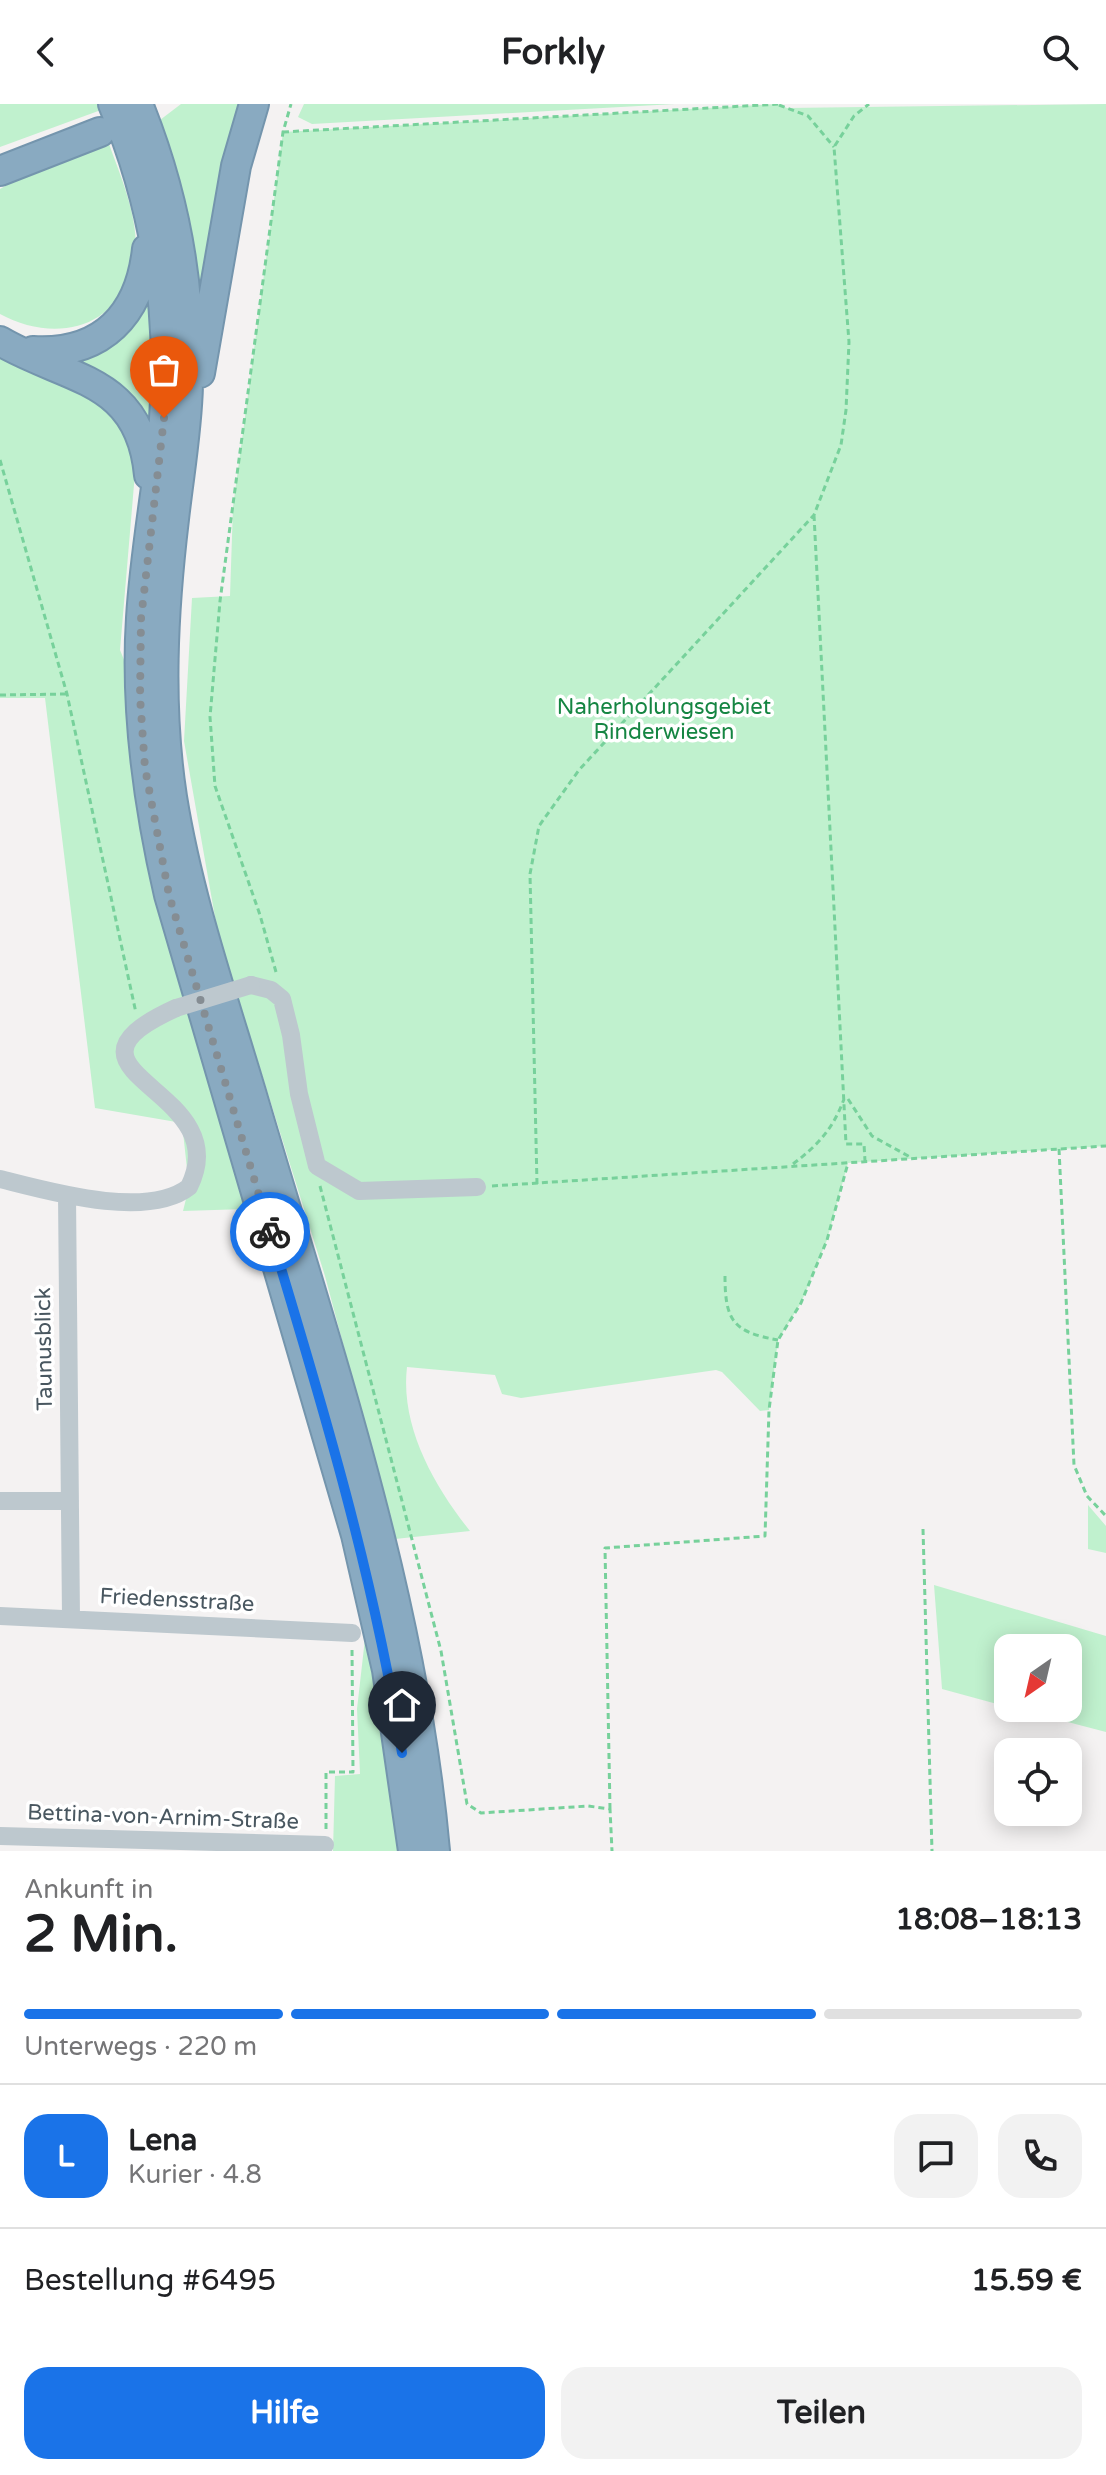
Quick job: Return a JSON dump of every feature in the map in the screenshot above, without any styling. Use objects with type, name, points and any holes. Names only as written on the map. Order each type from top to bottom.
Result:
[{"type":"highway","points":[[113,104],[151,218],[166,342],[164,418],[141,619],[140,697],[145,768],[158,847],[356,1535],[390,1684],[413,1851]]},
{"type":"highway","points":[[138,104],[172,211],[183,274],[188,380],[163,662],[172,797],[204,932],[384,1554],[419,1721],[435,1851]]},
{"type":"highway","points":[[184,448],[214,301],[236,166],[254,104]]},
{"type":"highway","points":[[0,171],[100,132]]},
{"type":"highway","points":[[10,346],[61,350],[82,345],[124,317],[143,281],[151,218]]},
{"type":"highway","points":[[10,346],[100,386],[133,419],[148,460],[152,510]]},
{"type":"street","points":[[0,1179],[67,1195],[159,1202],[189,1187],[200,1159],[196,1135],[187,1121],[147,1086],[127,1063],[126,1040],[140,1025],[176,1008],[251,985],[271,990],[282,999],[291,1035],[299,1094],[317,1166],[345,1186],[366,1192],[477,1187]]},
{"type":"street","name":"Taunusblick","points":[[67,1195],[71,1618]]},
{"type":"street","points":[[0,1501],[70,1501]]},
{"type":"street","name":"Friedensstraße","points":[[0,1616],[352,1633]]},
{"type":"street","name":"Bettina-von-Arnim-Straße","points":[[0,1836],[325,1845]]},
{"type":"path","points":[[273,964],[260,915],[215,786],[210,717],[220,601],[283,132],[291,104]]},
{"type":"path","points":[[283,132],[779,104],[808,116],[834,147],[849,342],[841,445],[814,515],[579,770],[539,826],[530,874],[537,1184]]},
{"type":"path","points":[[834,147],[854,116],[869,104]]},
{"type":"path","points":[[0,460],[67,694],[131,999],[140,1025]]},
{"type":"path","points":[[814,515],[817,621],[846,1096],[846,1144],[864,1144],[865,1161]]},
{"type":"path","points":[[0,695],[67,694]]},
{"type":"path","points":[[846,1096],[872,1136],[885,1147],[911,1157]]},
{"type":"path","points":[[793,1164],[819,1144],[835,1123],[846,1096]]},
{"type":"path","points":[[477,1187],[1106,1146]]},
{"type":"path","points":[[1059,1149],[1074,1465],[1087,1496],[1106,1516]]},
{"type":"path","points":[[612,1851],[605,1548],[765,1536],[769,1410],[778,1340],[801,1303],[827,1240],[848,1163]]},
{"type":"path","points":[[317,1166],[320,1192],[441,1651],[467,1804],[481,1813],[588,1806],[610,1809]]},
{"type":"path","points":[[725,1276],[731,1318],[747,1334],[778,1340]]},
{"type":"path","points":[[923,1529],[932,1851]]},
{"type":"path","points":[[325,1845],[326,1772],[353,1772],[352,1633]]},
{"type":"green space","points":[[0,104],[97,104],[101,110],[0,147]]},
{"type":"green space","points":[[181,104],[246,104],[201,318],[188,218],[177,170],[160,120]]},
{"type":"green space","points":[[304,104],[675,104],[312,124],[298,117]]},
{"type":"green space","name":"Naherholungsgebiet Rinderwiesen","points":[[777,104],[787,108],[1106,104],[1106,1146],[848,1163],[827,1240],[801,1303],[778,1340],[769,1410],[760,1411],[722,1372],[716,1370],[521,1398],[502,1394],[495,1375],[407,1367],[409,1411],[422,1454],[444,1495],[470,1531],[395,1539],[325,1276],[218,934],[184,741],[192,598],[230,596],[233,507],[283,132]]},
{"type":"green space","points":[[109,144],[127,195],[136,247],[119,296],[92,321],[74,327],[37,327],[0,314],[0,189],[28,173]]},
{"type":"green space","points":[[149,284],[156,336],[152,458],[56,356],[106,344],[117,338],[135,319]]},
{"type":"green space","points":[[0,354],[90,390],[126,429],[135,473],[120,650],[127,667],[169,929],[246,1209],[183,1211],[189,1187],[182,1123],[95,1108],[45,698],[0,698]]},
{"type":"green space","points":[[1088,1505],[1106,1526],[1106,1553],[1088,1549]]},
{"type":"green space","points":[[934,1585],[1106,1636],[1106,1732],[1068,1722],[1082,1722],[1082,1634],[994,1634],[994,1703],[942,1689]]},
{"type":"green space","points":[[366,1630],[404,1851],[333,1851],[335,1776],[360,1774],[357,1709]]},
{"type":"way so far","points":[[164,418],[141,619],[140,697],[145,768],[169,895],[270,1232]]},
{"type":"route","points":[[270,1232],[356,1535],[387,1670],[402,1753]]}]
